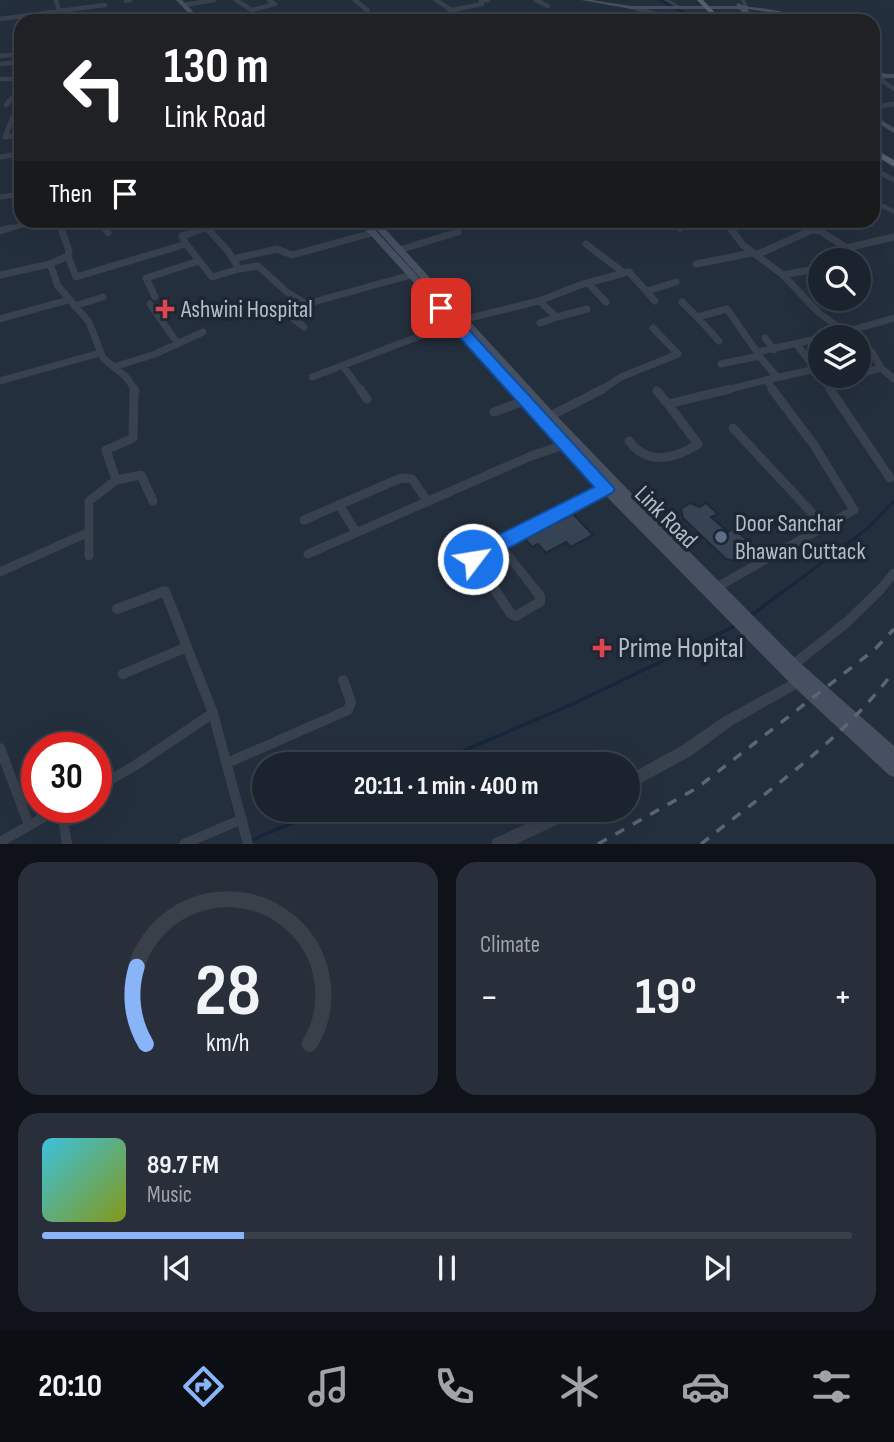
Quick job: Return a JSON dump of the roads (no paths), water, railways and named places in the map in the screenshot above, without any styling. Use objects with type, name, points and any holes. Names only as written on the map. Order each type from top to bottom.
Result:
[{"type":"main road","points":[[173,0],[184,14]]},
{"type":"main road","points":[[584,0],[635,8],[739,4],[793,14]]},
{"type":"main road","points":[[880,74],[894,76]]},
{"type":"main road","name":"Link Road","points":[[368,228],[717,587],[730,607]]},
{"type":"main road","name":"Link Road","points":[[379,228],[524,401],[606,489],[751,628],[894,756]]},
{"type":"main road","name":"Link Road","points":[[751,628],[798,682],[894,770]]},
{"type":"street","points":[[56,0],[59,14]]},
{"type":"street","points":[[182,3],[214,0]]},
{"type":"street","points":[[236,0],[252,10],[275,4],[269,0]]},
{"type":"street","points":[[355,0],[367,10],[367,14]]},
{"type":"street","points":[[436,0],[457,14]]},
{"type":"street","points":[[440,14],[478,6],[482,4],[481,1],[488,0]]},
{"type":"street","points":[[536,0],[548,6]]},
{"type":"street","points":[[666,0],[677,8]]},
{"type":"street","points":[[32,14],[105,5]]},
{"type":"street","points":[[635,8],[656,14]]},
{"type":"street","points":[[884,76],[881,80],[894,89]]},
{"type":"street","points":[[14,117],[5,137],[14,136]]},
{"type":"street","points":[[0,157],[12,155]]},
{"type":"street","points":[[61,228],[76,276],[186,244]]},
{"type":"street","points":[[104,228],[108,233]]},
{"type":"street","points":[[239,269],[206,228],[182,236],[212,277],[258,267],[288,293],[306,304]]},
{"type":"street","points":[[730,228],[754,254],[783,275],[819,313],[837,325]]},
{"type":"street","points":[[696,264],[754,254],[812,230],[820,231],[846,248],[894,237]]},
{"type":"street","points":[[399,250],[458,232]]},
{"type":"street","points":[[233,259],[277,249],[292,255],[372,233]]},
{"type":"street","points":[[586,244],[624,273]]},
{"type":"street","points":[[0,275],[50,264],[68,256]]},
{"type":"street","points":[[155,297],[146,278],[199,261]]},
{"type":"street","points":[[50,264],[58,286],[89,322],[100,353],[136,391],[133,403],[133,438],[106,450],[116,480]]},
{"type":"street","points":[[783,275],[808,270]]},
{"type":"street","points":[[312,377],[459,323],[539,301],[624,273],[629,272],[655,300]]},
{"type":"street","points":[[304,327],[290,316],[306,304],[411,275]]},
{"type":"street","points":[[647,291],[676,282]]},
{"type":"street","points":[[588,283],[606,302]]},
{"type":"street","points":[[0,319],[103,297]]},
{"type":"street","points":[[539,301],[557,317]]},
{"type":"street","points":[[682,302],[719,341]]},
{"type":"street","points":[[150,304],[178,344]]},
{"type":"street","points":[[540,323],[587,309]]},
{"type":"street","points":[[696,317],[727,309],[776,377]]},
{"type":"street","points":[[865,325],[894,318]]},
{"type":"street","points":[[550,416],[621,377],[678,354],[653,328]]},
{"type":"street","points":[[114,367],[203,332]]},
{"type":"street","points":[[765,338],[774,350]]},
{"type":"street","points":[[720,364],[808,342]]},
{"type":"street","points":[[797,345],[808,360]]},
{"type":"street","points":[[871,351],[881,368],[894,379]]},
{"type":"street","points":[[0,382],[100,353]]},
{"type":"street","points":[[343,366],[367,399]]},
{"type":"street","points":[[871,371],[881,368]]},
{"type":"street","points":[[668,404],[776,377],[808,375]]},
{"type":"street","points":[[717,587],[855,510],[814,446],[766,380]]},
{"type":"street","points":[[830,388],[890,478]]},
{"type":"street","points":[[629,441],[640,454],[656,458],[688,451],[698,444],[657,391]]},
{"type":"street","points":[[494,412],[524,401]]},
{"type":"street","points":[[733,428],[826,528]]},
{"type":"street","points":[[309,554],[531,456],[564,445]]},
{"type":"street","points":[[89,556],[89,501],[116,480],[141,475],[153,501]]},
{"type":"street","points":[[304,520],[408,477],[428,502]]},
{"type":"street","points":[[499,544],[540,596],[536,607],[516,616],[473,559],[475,555],[606,489]]},
{"type":"street","points":[[339,505],[356,532]]},
{"type":"street","points":[[0,572],[53,551],[89,532]]},
{"type":"street","points":[[793,665],[834,633],[883,587],[894,573]]},
{"type":"street","points":[[117,609],[165,591],[214,713],[248,844]]},
{"type":"street","points":[[123,674],[187,647]]},
{"type":"street","points":[[227,763],[348,710],[351,702],[342,680]]},
{"type":"street","points":[[640,776],[798,682]]},
{"type":"street","points":[[112,779],[214,713]]},
{"type":"street","points":[[0,748],[29,825]]},
{"type":"street","points":[[184,844],[242,819]]},
{"type":"street","points":[[498,844],[547,822]]},
{"type":"street","points":[[0,842],[33,823]]},
{"type":"street","points":[[64,823],[67,844]]},
{"type":"waterway","points":[[660,0],[687,14]]},
{"type":"waterway","points":[[783,592],[868,528],[894,501]]},
{"type":"waterway","points":[[749,617],[785,590]]},
{"type":"waterway","points":[[460,752],[575,703],[735,626]]},
{"type":"waterway","points":[[252,840],[295,822]]},
{"type":"railway","points":[[598,844],[697,788],[874,650],[894,629]]},
{"type":"railway","points":[[701,844],[828,742],[874,696],[894,671]]},
{"type":"place","name":"Ashwini Hospital","points":[[165,309]]},
{"type":"place","name":"Door Sanchar Bhawan Cuttack","points":[[721,537]]},
{"type":"place","name":"Prime Hopital","points":[[602,648]]}]
